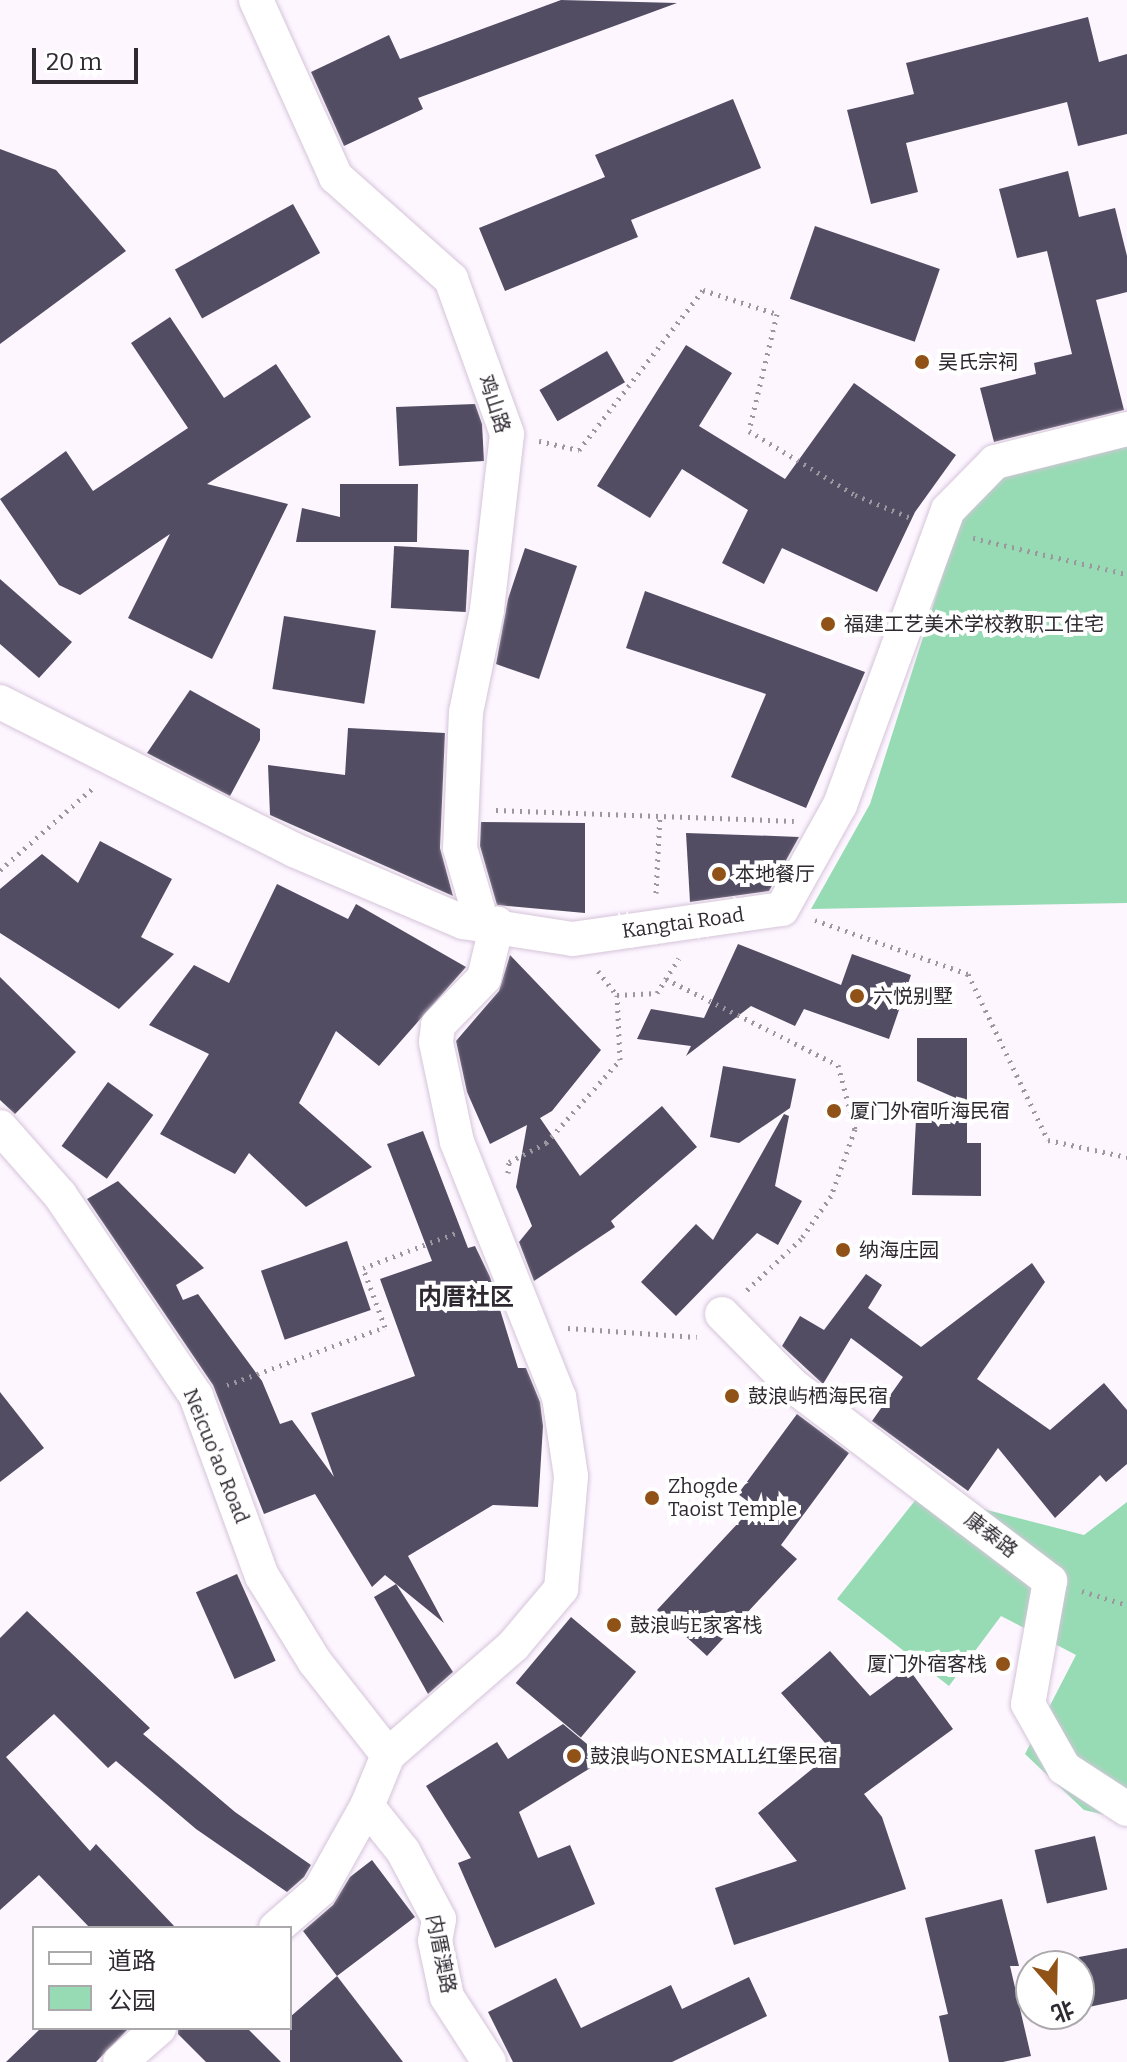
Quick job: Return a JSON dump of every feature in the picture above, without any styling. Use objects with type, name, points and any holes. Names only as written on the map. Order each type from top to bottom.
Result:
[{"type":"street","name":"鸡山路","points":[[256,0],[336,177],[451,279],[507,434],[487,610],[466,712],[461,809],[460,848],[490,923]]},
{"type":"street","points":[[782,909],[831,822],[948,510],[995,462],[1127,429]]},
{"type":"street","name":"Kangtai Road","points":[[0,702],[294,850],[463,922],[490,923],[573,939],[782,909]]},
{"type":"street","points":[[278,1926],[320,1890],[367,1806],[388,1755],[513,1646],[561,1589],[571,1476],[559,1397],[457,1142],[436,1042],[438,1025],[484,978],[490,923]]},
{"type":"street","name":"Neicuo'ao Road","points":[[0,1127],[60,1195],[196,1396],[262,1576],[315,1662],[388,1755]]},
{"type":"street","name":"康泰路","points":[[722,1314],[792,1385],[1050,1581]]},
{"type":"street","points":[[1050,1581],[1028,1704],[1064,1768],[1127,1809]]},
{"type":"street","name":"内厝澳路","points":[[367,1806],[403,1851],[439,1919],[435,1941],[447,1997],[489,2062]]},
{"type":"street","points":[[120,2062],[157,2030]]},
{"type":"path","points":[[507,434],[579,450],[703,290],[777,314],[749,431],[855,495],[941,530],[1127,574]]},
{"type":"path","points":[[0,870],[121,764]]},
{"type":"path","points":[[461,809],[831,822]]},
{"type":"path","points":[[654,927],[660,814]]},
{"type":"path","points":[[782,909],[968,974],[1048,1140],[1127,1157]]},
{"type":"path","points":[[507,1177],[509,1162],[546,1143],[620,1060],[617,995],[657,993],[682,953]]},
{"type":"path","points":[[530,1326],[697,1337],[801,1239],[831,1196],[855,1129],[838,1065],[666,979]]},
{"type":"path","points":[[196,1396],[385,1327],[363,1268],[488,1222]]},
{"type":"path","points":[[1050,1581],[1127,1605]]},
{"type":"green space","points":[[1127,441],[1127,903],[811,909],[870,804],[965,505],[1009,468]]},
{"type":"green space","points":[[921,1493],[1084,1535],[1127,1502],[1127,1820],[1084,1810],[1025,1754],[1076,1655],[1001,1616],[949,1686],[837,1599]]},
{"type":"building","points":[[561,0],[677,3],[418,98],[423,109],[344,146],[311,72],[389,35],[400,59]]},
{"type":"building","points":[[1088,17],[1099,62],[1127,54],[1127,134],[1078,146],[1067,102],[906,143],[918,192],[871,204],[847,110],[914,94],[906,63]]},
{"type":"building","points":[[733,99],[761,168],[631,220],[638,237],[505,291],[479,228],[605,177],[595,155]]},
{"type":"building","points":[[0,149],[56,170],[126,251],[0,344]]},
{"type":"building","points":[[1068,171],[1079,217],[1115,208],[1127,256],[1127,292],[1096,300],[1124,410],[994,442],[980,388],[1036,374],[1034,363],[1072,354],[1047,251],[1017,258],[999,189]]},
{"type":"building","points":[[293,204],[320,253],[202,318],[175,269]]},
{"type":"building","points":[[815,226],[940,269],[915,342],[790,299]]},
{"type":"building","points":[[170,317],[224,398],[276,364],[311,417],[207,484],[288,504],[212,659],[128,618],[170,534],[80,595],[59,585],[0,499],[66,451],[93,491],[188,428],[131,343]]},
{"type":"building","points":[[686,345],[732,373],[699,426],[785,479],[854,383],[956,455],[915,512],[877,592],[782,548],[764,584],[722,563],[748,510],[682,469],[650,518],[597,486]]},
{"type":"building","points":[[607,351],[625,382],[557,421],[539,390]]},
{"type":"building","points":[[475,404],[482,424],[484,461],[399,466],[396,407]]},
{"type":"building","points":[[340,484],[418,484],[417,542],[296,542],[302,508],[340,517]]},
{"type":"building","points":[[394,546],[469,550],[466,612],[391,608]]},
{"type":"building","points":[[525,548],[577,566],[539,679],[496,664],[508,599]]},
{"type":"building","points":[[0,579],[72,642],[39,678],[0,644]]},
{"type":"building","points":[[645,591],[865,672],[806,808],[731,777],[766,694],[626,648]]},
{"type":"building","points":[[284,616],[376,631],[364,704],[272,689]]},
{"type":"building","points":[[190,690],[260,729],[260,740],[230,796],[147,753]]},
{"type":"building","points":[[348,728],[445,733],[440,848],[453,896],[270,815],[268,765],[345,775]]},
{"type":"building","points":[[481,822],[585,823],[585,913],[497,905],[480,846]]},
{"type":"building","points":[[686,833],[799,837],[769,891],[690,902]]},
{"type":"building","points":[[100,841],[172,879],[141,937],[174,954],[119,1009],[0,933],[0,889],[42,854],[78,883]]},
{"type":"building","points":[[277,884],[348,919],[356,904],[466,967],[379,1066],[336,1031],[299,1103],[372,1167],[306,1207],[249,1153],[235,1174],[160,1134],[209,1054],[149,1025],[194,965],[229,983]]},
{"type":"building","points":[[738,944],[841,985],[852,954],[911,975],[889,1039],[804,1009],[795,1026],[751,1006],[686,1056],[691,1046],[637,1039],[651,1009],[704,1018]]},
{"type":"building","points":[[510,955],[601,1050],[552,1111],[540,1118],[580,1176],[662,1106],[697,1147],[611,1221],[615,1227],[534,1281],[519,1242],[532,1226],[516,1187],[527,1125],[490,1144],[467,1092],[456,1041],[499,991]]},
{"type":"building","points":[[0,977],[76,1052],[15,1114],[0,1100]]},
{"type":"building","points":[[917,1038],[967,1038],[967,1103],[917,1081]]},
{"type":"building","points":[[723,1066],[796,1079],[790,1108],[739,1143],[710,1137]]},
{"type":"building","points":[[108,1082],[153,1115],[107,1179],[62,1146]]},
{"type":"building","points":[[917,1101],[967,1111],[967,1143],[981,1143],[981,1196],[912,1195]]},
{"type":"building","points":[[784,1114],[789,1116],[775,1186],[802,1201],[778,1245],[757,1233],[676,1316],[641,1282],[696,1224],[713,1240]]},
{"type":"building","points":[[423,1131],[468,1248],[475,1246],[490,1277],[518,1368],[526,1368],[540,1402],[543,1426],[538,1507],[493,1505],[408,1556],[444,1623],[385,1575],[372,1587],[315,1494],[264,1514],[213,1385],[87,1199],[118,1181],[204,1268],[176,1285],[183,1300],[198,1294],[262,1381],[280,1424],[292,1420],[334,1477],[311,1413],[415,1376],[380,1279],[432,1261],[387,1144]]},
{"type":"building","points":[[347,1241],[371,1310],[285,1340],[261,1271]]},
{"type":"building","points":[[1032,1263],[1045,1282],[977,1379],[1050,1430],[1104,1383],[1127,1410],[1127,1464],[1106,1482],[1100,1475],[1055,1518],[998,1448],[968,1491],[872,1421],[903,1377],[851,1338],[823,1384],[782,1346],[800,1316],[824,1330],[866,1274],[882,1285],[868,1308],[921,1347]]},
{"type":"building","points":[[0,1392],[44,1448],[0,1482]]},
{"type":"building","points":[[797,1414],[849,1453],[781,1545],[797,1559],[707,1656],[657,1610],[754,1506],[738,1494]]},
{"type":"building","points":[[237,1574],[276,1661],[235,1679],[196,1592]]},
{"type":"building","points":[[396,1584],[453,1672],[428,1694],[374,1597]]},
{"type":"building","points":[[27,1611],[150,1728],[143,1734],[235,1812],[311,1865],[304,1877],[287,1892],[196,1829],[116,1761],[108,1768],[54,1714],[6,1757],[90,1851],[96,1844],[174,1926],[88,1926],[39,1875],[0,1910],[0,1638]]},
{"type":"building","points":[[571,1617],[636,1672],[581,1738],[516,1683]]},
{"type":"building","points":[[830,1651],[870,1696],[908,1668],[953,1729],[864,1794],[882,1817],[906,1889],[734,1945],[715,1888],[797,1861],[758,1813],[833,1752],[781,1693]]},
{"type":"building","points":[[563,1724],[605,1759],[519,1812],[538,1858],[570,1845],[595,1904],[495,1948],[458,1863],[471,1858],[426,1786],[497,1742],[508,1759]]},
{"type":"building","points":[[1095,1836],[1107,1890],[1047,1904],[1035,1850]]},
{"type":"building","points":[[372,1860],[415,1917],[337,1976],[303,1931],[333,1905],[350,1877]]},
{"type":"building","points":[[1002,1899],[1015,1950],[1015,1966],[1010,1966],[1015,1987],[1015,2030],[1025,2030],[1031,2056],[1003,2062],[949,2062],[939,2016],[948,2014],[925,1918]]},
{"type":"building","points":[[1127,1948],[1127,1999],[1095,2006],[1095,1954]]},
{"type":"building","points":[[337,1976],[403,2062],[290,2062],[292,2015]]},
{"type":"building","points":[[749,1977],[767,2016],[672,2062],[513,2062],[488,2012],[556,1978],[581,2028],[671,1985],[682,2009]]},
{"type":"building","points":[[39,2030],[127,2030],[96,2062],[6,2062]]},
{"type":"building","points":[[178,2030],[249,2030],[281,2062],[206,2062],[178,2034]]},
{"type":"place","name":"吴氏宗祠","points":[[922,362]]},
{"type":"place","name":"福建工艺美术学校教职工住宅","points":[[828,624]]},
{"type":"place","name":"本地餐厅","points":[[719,874]]},
{"type":"place","name":"六悦别墅","points":[[857,996]]},
{"type":"place","name":"厦门外宿听海民宿","points":[[834,1111]]},
{"type":"place","name":"纳海庄园","points":[[843,1250]]},
{"type":"place","name":"鼓浪屿栖海民宿","points":[[732,1396]]},
{"type":"place","name":"Zhogde Taoist Temple","points":[[652,1498]]},
{"type":"place","name":"鼓浪屿E家客栈","points":[[614,1625]]},
{"type":"place","name":"厦门外宿客栈","points":[[1003,1664]]},
{"type":"place","name":"鼓浪屿ONESMALL红堡民宿","points":[[574,1756]]},
{"type":"district","name":"内厝社区","points":[[466,1298]]}]
